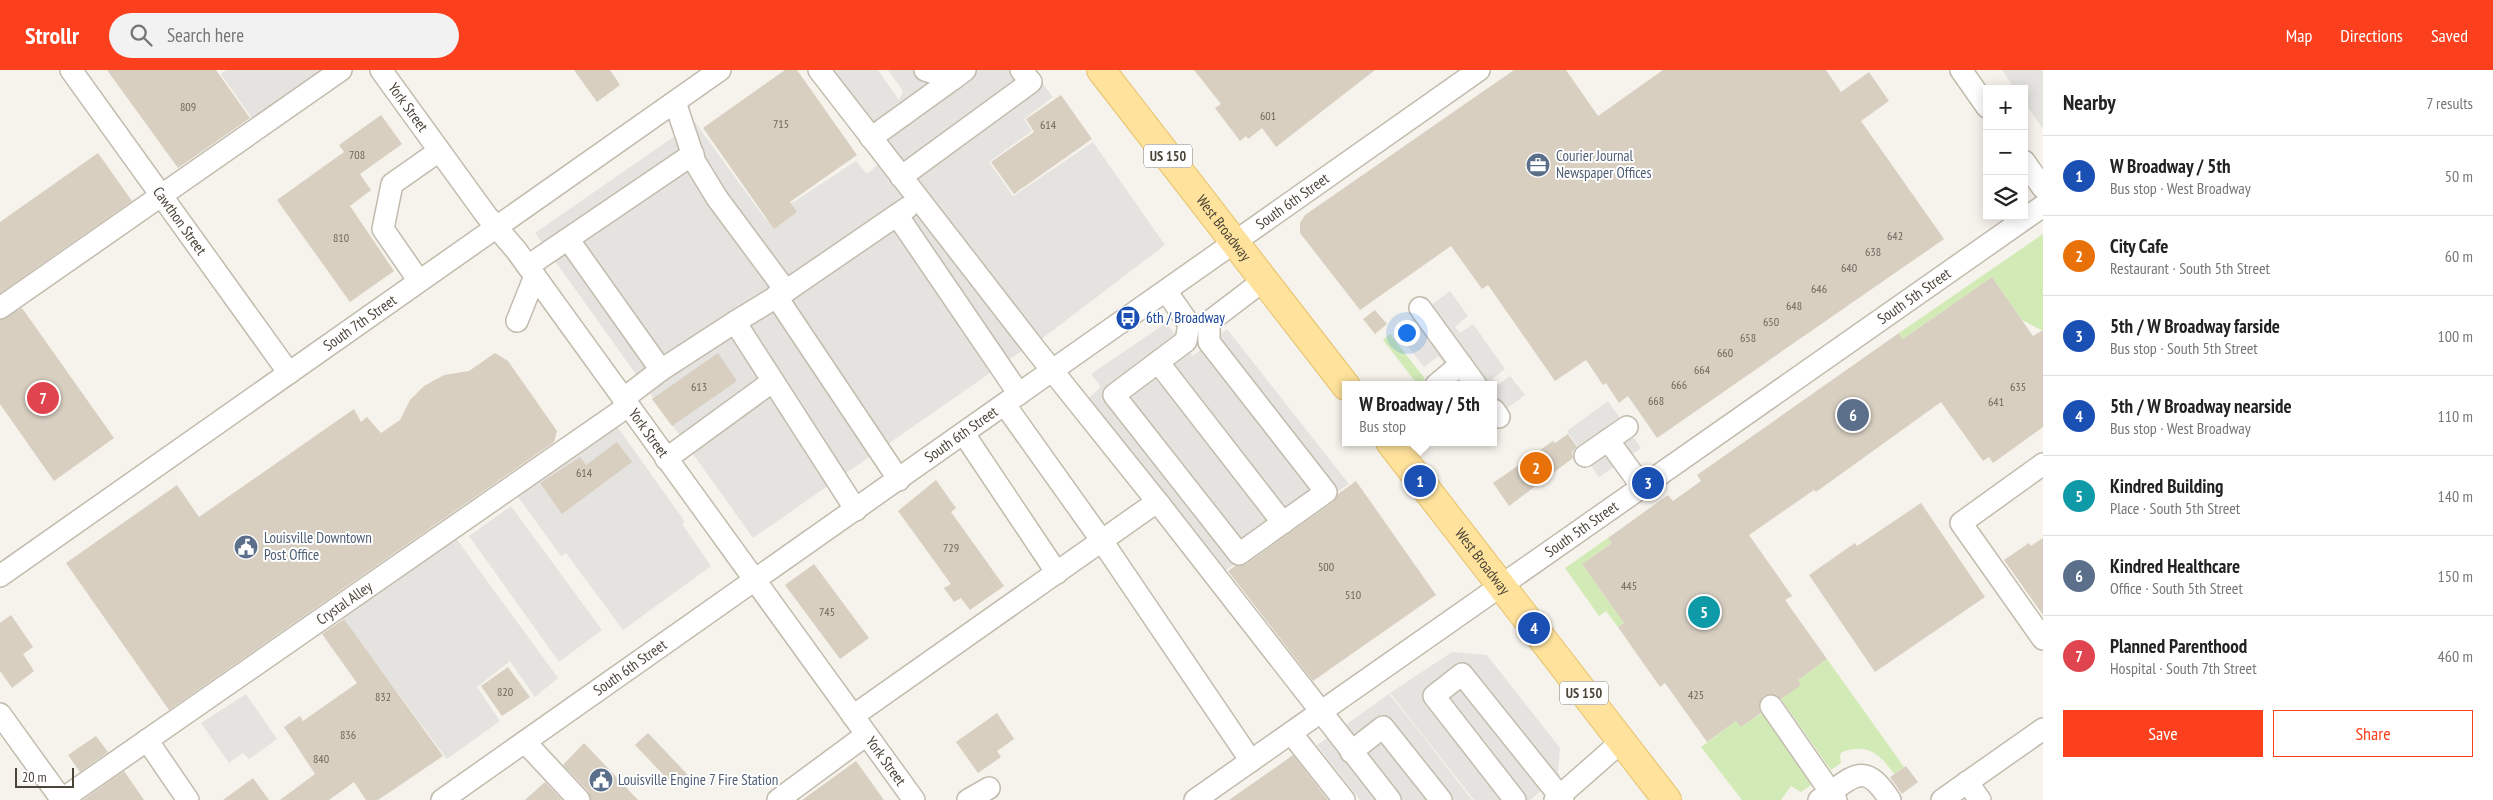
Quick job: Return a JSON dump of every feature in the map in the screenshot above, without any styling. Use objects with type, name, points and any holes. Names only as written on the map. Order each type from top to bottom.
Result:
[{"type":"main road","name":"West Broadway","points":[[1101,70],[1342,381]]},
{"type":"main road","name":"West Broadway","points":[[1393,446],[1667,800]]},
{"type":"street","name":"Cawthon Street","points":[[71,70],[289,373]]},
{"type":"street","points":[[0,308],[340,70]]},
{"type":"street","name":"York Street","points":[[381,70],[486,215],[532,271],[625,403],[914,800]]},
{"type":"street","name":"South 7th Street","points":[[0,576],[720,70]]},
{"type":"street","points":[[818,70],[1390,800]]},
{"type":"street","points":[[925,70],[959,75]]},
{"type":"street","points":[[901,177],[1031,82],[1022,70]]},
{"type":"street","name":"South 6th Street","points":[[442,800],[1479,70]]},
{"type":"street","points":[[1961,70],[1983,101]]},
{"type":"street","points":[[871,138],[959,75]]},
{"type":"street","points":[[675,102],[695,162],[781,293],[899,480]]},
{"type":"street","points":[[419,281],[383,228],[392,184],[439,150]]},
{"type":"street","points":[[517,320],[532,271],[568,239],[692,154]]},
{"type":"street","points":[[2028,167],[2043,188]]},
{"type":"street","name":"Crystal Alley","points":[[61,800],[625,403],[661,370],[781,293],[918,199]]},
{"type":"street","name":"South 5th Street","points":[[1195,800],[2043,206]]},
{"type":"street","points":[[897,215],[1102,541],[1251,761]]},
{"type":"street","points":[[568,239],[661,370]]},
{"type":"street","points":[[1166,291],[1198,332],[1326,492],[1239,554],[1114,395],[1198,332],[1264,280]]},
{"type":"street","points":[[1420,308],[1473,381]]},
{"type":"street","points":[[735,322],[856,510]]},
{"type":"street","points":[[1158,362],[1283,523]]},
{"type":"street","points":[[1441,381],[1461,364]]},
{"type":"street","points":[[666,459],[773,381]]},
{"type":"street","points":[[1585,456],[1627,427]]},
{"type":"street","points":[[964,434],[1058,573]]},
{"type":"street","points":[[1608,440],[1643,488]]},
{"type":"street","points":[[2043,464],[1961,522],[2043,639]]},
{"type":"street","points":[[853,716],[1152,506],[1160,505]]},
{"type":"street","points":[[1515,800],[1434,696],[1462,674],[1559,799],[1621,742]]},
{"type":"street","points":[[1770,706],[1829,797],[1856,775],[1866,774],[1879,783],[1890,800]]},
{"type":"street","points":[[0,714],[61,800]]},
{"type":"street","points":[[1351,752],[1383,727],[1441,800]]},
{"type":"street","points":[[1942,800],[2043,729]]},
{"type":"street","points":[[1291,733],[1344,800]]},
{"type":"street","points":[[778,800],[866,735]]},
{"type":"street","points":[[147,740],[188,800]]},
{"type":"street","points":[[526,742],[579,800]]},
{"type":"street","points":[[1967,782],[1980,800]]},
{"type":"street","points":[[968,800],[989,788]]},
{"type":"green space","points":[[2043,234],[2043,331],[2022,320],[1992,277],[1903,339],[1899,333]]},
{"type":"green space","points":[[1390,334],[1425,379],[1423,381],[1415,381],[1383,340]]},
{"type":"green space","points":[[1608,538],[1612,543],[1582,564],[1624,623],[1618,627],[1606,611],[1599,616],[1565,568]]},
{"type":"green space","points":[[1827,659],[1904,767],[1894,774],[1878,756],[1872,752],[1859,749],[1842,752],[1840,755],[1841,763],[1831,770],[1781,699],[1798,680]]},
{"type":"green space","points":[[1762,713],[1811,785],[1801,792],[1791,786],[1781,800],[1742,800],[1701,747],[1736,721],[1741,727]]},
{"type":"shaded area","points":[[226,70],[326,70],[254,121],[221,74]]},
{"type":"shaded area","points":[[826,70],[878,70],[899,100],[903,91],[888,70],[1032,70],[1053,97],[1024,119],[1032,131],[989,162],[1013,196],[1093,142],[1165,245],[1039,341]]},
{"type":"shaded area","points":[[2002,70],[2043,70],[2043,129],[2028,108],[2028,85],[2012,85]]},
{"type":"shaded area","points":[[695,122],[766,220],[856,161],[867,174],[880,163],[1026,348],[753,538],[535,233]]},
{"type":"shaded area","points":[[1450,291],[1468,316],[1455,327],[1460,333],[1473,324],[1505,369],[1492,379],[1493,381],[1458,381],[1440,358],[1437,357],[1424,367],[1396,331]]},
{"type":"shaded area","points":[[1166,323],[1193,356],[1227,329],[1349,484],[1223,572],[1089,398],[1101,387],[1091,374]]},
{"type":"shaded area","points":[[1510,376],[1525,395],[1503,411],[1497,420],[1497,385]]},
{"type":"shaded area","points":[[1608,401],[1641,448],[1599,477],[1567,431]]},
{"type":"shaded area","points":[[614,422],[685,522],[682,524],[711,566],[623,630],[566,553],[561,556],[513,490]]},
{"type":"shaded area","points":[[511,506],[602,630],[559,662],[469,536]]},
{"type":"shaded area","points":[[455,537],[558,678],[535,697],[510,661],[477,687],[500,721],[447,759],[338,612]]},
{"type":"shaded area","points":[[1452,652],[1487,655],[1560,748],[1558,773],[1560,775],[1530,800],[1474,800],[1390,693]]},
{"type":"shaded area","points":[[246,694],[277,739],[249,759],[243,753],[229,763],[201,723]]},
{"type":"shaded area","points":[[1389,694],[1472,800],[1360,800],[1317,745]]},
{"type":"building","points":[[107,70],[216,70],[250,118],[178,168]]},
{"type":"building","points":[[574,70],[610,70],[620,85],[597,102]]},
{"type":"building","points":[[785,70],[797,70],[857,155],[790,202],[797,212],[774,229],[703,128]]},
{"type":"building","points":[[1194,70],[1375,70],[1276,147],[1262,128],[1248,139],[1246,136],[1240,141],[1215,108],[1221,104]]},
{"type":"building","points":[[1514,70],[1566,70],[1598,116],[1663,70],[1826,70],[1841,92],[1869,72],[1889,101],[1861,121],[1944,239],[1657,438],[1628,396],[1619,403],[1606,383],[1603,385],[1586,360],[1555,381],[1488,285],[1482,289],[1451,246],[1360,310],[1300,233],[1300,223],[1305,215]]},
{"type":"building","points":[[1061,95],[1092,139],[1014,194],[991,162],[1034,132],[1026,119]]},
{"type":"building","points":[[381,115],[402,144],[360,174],[371,190],[350,206],[394,271],[350,302],[277,200],[344,152],[339,145]]},
{"type":"building","points":[[98,153],[132,201],[0,293],[0,222]]},
{"type":"building","points":[[1992,277],[2033,336],[2043,330],[2043,427],[1993,463],[1989,457],[1983,461],[1941,402],[1816,492],[1814,490],[1749,535],[1792,596],[1785,600],[1827,659],[1798,680],[1801,685],[1781,699],[1770,694],[1764,696],[1759,707],[1761,713],[1741,727],[1736,721],[1707,742],[1665,683],[1660,687],[1618,627],[1624,623],[1582,564],[1612,543],[1608,538],[1668,495],[1673,501],[1701,481],[1697,475],[1899,333],[1903,339]]},
{"type":"building","points":[[22,308],[114,438],[54,481],[0,404],[0,320]]},
{"type":"building","points":[[1375,310],[1387,324],[1375,334],[1363,319]]},
{"type":"building","name":"Louisville Downtown Post Office","points":[[495,353],[508,361],[557,431],[554,442],[169,710],[66,563],[177,485],[199,517],[354,409],[361,422],[367,417],[381,433],[400,420],[410,400],[424,386],[444,375],[469,371]]},
{"type":"building","points":[[718,353],[737,381],[672,426],[652,399]]},
{"type":"building","points":[[1568,434],[1577,447],[1572,452],[1573,458],[1509,506],[1493,483],[1553,441],[1555,443]]},
{"type":"building","points":[[617,442],[632,462],[562,514],[540,483],[580,457],[586,465]]},
{"type":"building","points":[[936,480],[956,508],[951,512],[1004,586],[970,610],[961,598],[954,602],[944,588],[951,584],[898,511]]},
{"type":"building","points":[[1356,481],[1436,595],[1313,681],[1228,571],[1235,566],[1246,564],[1333,502],[1338,494]]},
{"type":"building","points":[[1921,503],[1985,597],[1875,672],[1809,575],[1855,543],[1857,546]]},
{"type":"building","points":[[2043,538],[2043,615],[2004,560],[2029,543],[2031,546]]},
{"type":"building","points":[[814,564],[869,638],[840,659],[785,585]]},
{"type":"building","points":[[11,615],[33,647],[23,654],[34,671],[12,688],[0,671],[0,623]]},
{"type":"building","points":[[344,619],[443,756],[378,800],[366,800],[354,782],[329,800],[280,800],[315,774],[284,727],[300,716],[303,721],[357,683],[322,634]]},
{"type":"building","points":[[508,667],[530,697],[502,716],[481,686]]},
{"type":"building","points":[[997,713],[1014,739],[997,751],[1001,757],[978,773],[956,742]]},
{"type":"building","points":[[648,733],[688,775],[675,787],[635,745]]},
{"type":"building","points":[[96,736],[108,752],[80,772],[68,755]]},
{"type":"building","name":"Louisville Engine 7 Fire Station","points":[[584,743],[638,800],[591,800],[588,791],[563,765]]},
{"type":"building","points":[[1293,755],[1328,800],[1229,800],[1272,770]]},
{"type":"building","points":[[856,761],[884,800],[802,800]]},
{"type":"building","points":[[1906,766],[1918,782],[1902,794],[1890,777]]},
{"type":"building","points":[[124,771],[144,800],[83,800]]},
{"type":"building","points":[[253,778],[269,800],[223,800]]},
{"type":"building","points":[[545,782],[562,800],[525,800]]},
{"type":"place","name":"Courier Journal Newspaper Offices","points":[[1538,165]]},
{"type":"place","name":"6th / Broadway","points":[[1128,318]]},
{"type":"place","name":"Planned Parenthood","points":[[43,398]]},
{"type":"place","name":"Kindred Healthcare","points":[[1853,415]]},
{"type":"place","name":"City Cafe","points":[[1536,468]]},
{"type":"place","name":"W Broadway / 5th","points":[[1420,481]]},
{"type":"place","name":"5th / W Broadway farside","points":[[1648,483]]},
{"type":"place","name":"Louisville Downtown Post Office","points":[[246,547]]},
{"type":"place","name":"Kindred Building","points":[[1704,612]]},
{"type":"place","name":"5th / W Broadway nearside","points":[[1534,628]]},
{"type":"place","name":"Louisville Engine 7 Fire Station","points":[[601,780]]}]
